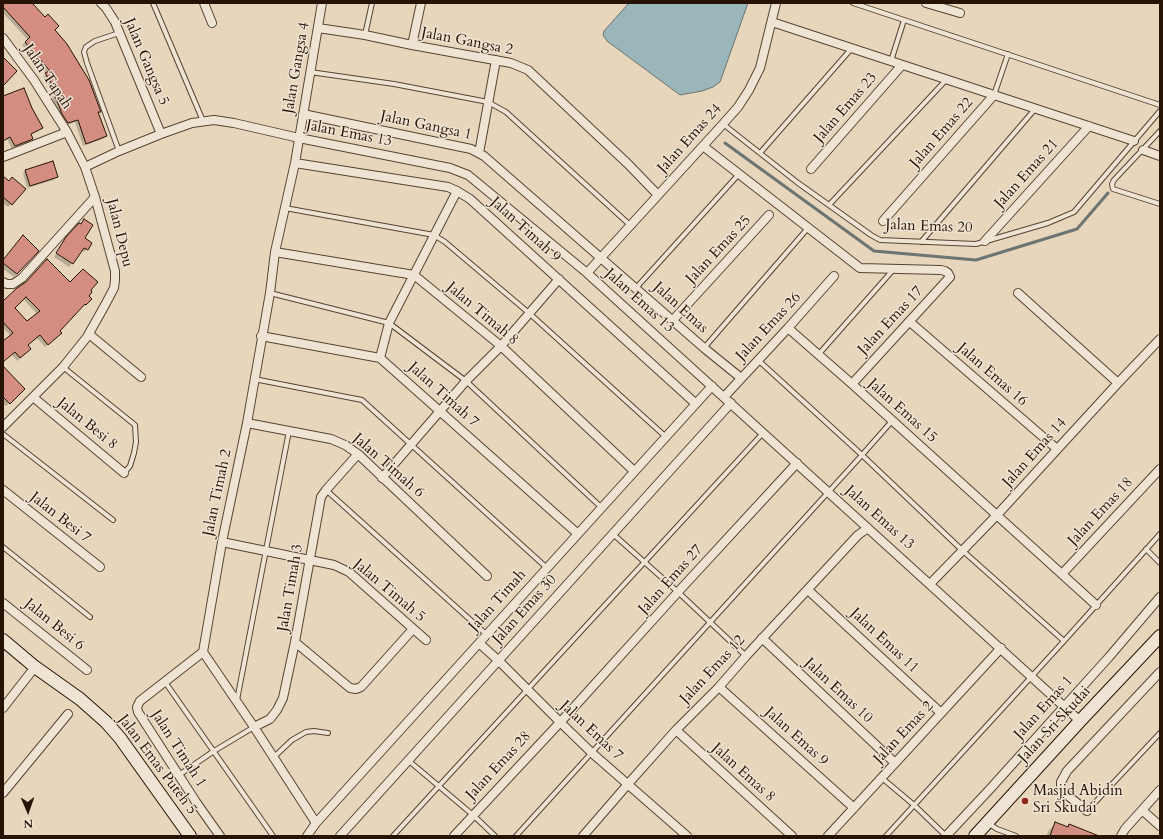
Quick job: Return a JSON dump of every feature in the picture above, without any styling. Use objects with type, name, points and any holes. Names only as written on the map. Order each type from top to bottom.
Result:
[{"type":"street","name":"Jalan Gangsa 5","points":[[101,3],[115,22],[161,134]]},
{"type":"street","points":[[204,3],[212,22]]},
{"type":"street","name":"Jalan Gangsa 4","points":[[299,138],[322,3]]},
{"type":"street","points":[[412,45],[420,3]]},
{"type":"street","name":"Jalan Emas 24","points":[[587,273],[723,124],[750,90],[760,68],[776,3]]},
{"type":"street","points":[[926,3],[946,6],[960,13]]},
{"type":"street","points":[[772,22],[1134,141]]},
{"type":"street","name":"Jalan Gangsa 2","points":[[318,28],[365,35],[512,63],[528,70],[628,164],[658,195]]},
{"type":"street","name":"Jalan Tapah","points":[[3,38],[34,80],[67,132]]},
{"type":"street","points":[[479,153],[496,60]]},
{"type":"street","name":"Jalan Emas 23","points":[[811,169],[902,65]]},
{"type":"street","name":"Jalan Emas 22","points":[[883,221],[994,95]]},
{"type":"street","name":"Jalan Gangsa 1","points":[[303,114],[471,148],[484,156],[601,258]]},
{"type":"street","name":"Jalan Emas 13","points":[[85,166],[161,134],[192,123],[214,120],[450,168],[468,175],[587,273],[1080,721]]},
{"type":"street","name":"Jalan Emas 21","points":[[985,241],[1089,126]]},
{"type":"street","points":[[3,157],[67,132]]},
{"type":"street","name":"Jalan Depu","points":[[3,427],[63,367],[89,334],[114,288],[115,271],[95,197],[85,166],[67,132]]},
{"type":"street","name":"Jalan Timah 2","points":[[203,652],[222,542],[247,423],[261,336],[270,292],[275,252],[295,163],[299,138]]},
{"type":"street","points":[[703,146],[860,268],[894,270]]},
{"type":"street","points":[[1143,150],[1160,156]]},
{"type":"street","name":"Jalan Timah 9","points":[[295,163],[448,187],[457,191],[470,199],[695,403]]},
{"type":"street","points":[[261,336],[380,358],[389,323],[457,191]]},
{"type":"street","points":[[3,282],[13,284],[22,278],[95,197]]},
{"type":"street","name":"Jalan Emas 25","points":[[673,320],[770,216]]},
{"type":"street","name":"Jalan Timah 8","points":[[275,252],[414,275],[501,346],[634,471]]},
{"type":"street","name":"Jalan Emas","points":[[601,258],[704,348],[741,378]]},
{"type":"street","name":"Jalan Emas 17","points":[[852,384],[950,278],[945,271],[940,270],[894,270]]},
{"type":"street","name":"Jalan Emas 26","points":[[724,397],[834,276]]},
{"type":"street","points":[[382,478],[559,279]]},
{"type":"street","points":[[1018,293],[1118,383]]},
{"type":"street","name":"Jalan Emas 16","points":[[910,322],[1057,449]]},
{"type":"street","name":"Jalan Emas 15","points":[[788,328],[997,515]]},
{"type":"street","points":[[89,334],[141,377]]},
{"type":"street","name":"Jalan Emas 14","points":[[930,584],[997,515],[1118,383],[1158,344]]},
{"type":"street","name":"Jalan Timah 7","points":[[380,358],[578,534]]},
{"type":"street","name":"Jalan Timah","points":[[307,836],[316,823],[486,634],[712,386]]},
{"type":"street","name":"Jalan Besi 8","points":[[32,397],[124,473]]},
{"type":"street","name":"Jalan Emas 30","points":[[340,836],[731,403]]},
{"type":"street","name":"Jalan Timah 6","points":[[247,423],[331,439],[345,445],[358,454],[487,576]]},
{"type":"street","name":"Jalan Timah 3","points":[[254,727],[270,719],[277,710],[283,698],[295,642],[321,498],[326,490],[358,454]]},
{"type":"street","name":"Jalan Emas 27","points":[[563,719],[797,463]]},
{"type":"street","name":"Jalan Emas 18","points":[[1062,574],[1160,469]]},
{"type":"street","name":"Jalan Besi 7","points":[[3,490],[100,567]]},
{"type":"street","points":[[997,515],[1096,605]]},
{"type":"street","name":"Jalan Emas 12","points":[[587,835],[628,784],[676,730],[719,687],[762,638],[858,535],[868,528]]},
{"type":"street","name":"Jalan Timah 5","points":[[222,542],[334,565],[349,572],[426,640]]},
{"type":"street","name":"Jalan Emas 11","points":[[808,590],[941,713]]},
{"type":"street","name":"Jalan Emas 1","points":[[946,836],[1109,657],[1160,597]]},
{"type":"street","name":"Jalan Besi 6","points":[[3,602],[87,670]]},
{"type":"street","points":[[295,642],[350,688],[356,689],[361,687],[413,629]]},
{"type":"street","name":"Jalan Sri Skudai","points":[[975,836],[1160,636]]},
{"type":"street","name":"Jalan Emas 10","points":[[762,638],[895,763]]},
{"type":"street","name":"Jalan Emas Puteh 5","points":[[3,640],[35,667],[80,699],[106,722],[120,738],[190,836]]},
{"type":"street","name":"Jalan Emas 7","points":[[479,643],[528,690],[563,719],[592,753],[687,836]]},
{"type":"street","name":"Jalan Emas 2","points":[[828,836],[1000,648]]},
{"type":"street","points":[[203,652],[274,757],[316,823]]},
{"type":"street","name":"Jalan Timah 1","points":[[203,652],[140,702],[137,707],[138,712],[178,775],[220,836]]},
{"type":"street","points":[[3,708],[35,667]]},
{"type":"street","points":[[1086,811],[1061,790],[1061,782],[1067,771],[1160,672]]},
{"type":"street","name":"Jalan Emas 9","points":[[719,687],[854,808]]},
{"type":"street","points":[[3,793],[68,714]]},
{"type":"street","name":"Jalan Emas 28","points":[[454,836],[563,719]]},
{"type":"street","name":"Jalan Emas 8","points":[[676,730],[792,836]]},
{"type":"street","points":[[1121,836],[1125,829],[1160,790]]},
{"type":"street","points":[[1142,810],[1160,826]]},
{"type":"lane","points":[[154,3],[203,121]]},
{"type":"lane","points":[[365,35],[372,3]]},
{"type":"lane","points":[[853,3],[1160,105]]},
{"type":"lane","points":[[891,61],[904,20]]},
{"type":"lane","points":[[119,33],[95,41],[86,47],[84,52],[119,151]]},
{"type":"lane","points":[[760,153],[852,48]]},
{"type":"lane","name":"Jalan Emas 22","points":[[994,95],[1008,54]]},
{"type":"lane","points":[[310,72],[394,84],[488,102],[506,112],[630,226]]},
{"type":"lane","points":[[829,206],[947,79]]},
{"type":"lane","points":[[921,242],[1036,108]]},
{"type":"lane","name":"Jalan Emas 20","points":[[723,124],[829,206],[880,240],[976,244],[1048,223],[1074,212],[1160,111]]},
{"type":"lane","points":[[1160,131],[1114,180],[1112,184],[1113,189],[1160,204]]},
{"type":"lane","points":[[636,288],[739,174]]},
{"type":"lane","points":[[285,208],[434,235],[445,242],[529,313],[666,437]]},
{"type":"lane","points":[[704,348],[808,227]]},
{"type":"lane","points":[[818,355],[894,270]]},
{"type":"lane","points":[[270,292],[389,323],[466,382],[602,508]]},
{"type":"lane","points":[[758,360],[862,455],[963,551],[1064,641]]},
{"type":"lane","points":[[63,367],[135,425],[136,442],[134,453],[130,466],[124,473]]},
{"type":"lane","points":[[254,379],[362,400],[546,568]]},
{"type":"lane","points":[[516,836],[892,421]]},
{"type":"lane","points":[[236,700],[288,431]]},
{"type":"lane","points":[[393,836],[645,563],[763,432]]},
{"type":"lane","points":[[3,434],[113,520]]},
{"type":"lane","points":[[326,490],[486,634]]},
{"type":"lane","points":[[613,534],[746,656]]},
{"type":"lane","points":[[886,836],[1032,677],[1160,534]]},
{"type":"lane","points":[[3,547],[90,617]]},
{"type":"lane","points":[[1146,549],[1160,563]]},
{"type":"lane","points":[[165,682],[273,836]]},
{"type":"lane","points":[[178,775],[254,727]]},
{"type":"lane","points":[[274,757],[292,740],[306,732],[328,733]]},
{"type":"lane","points":[[1086,811],[1160,733]]},
{"type":"lane","points":[[409,761],[495,836]]},
{"type":"lane","points":[[882,777],[946,836]]},
{"type":"lane","points":[[988,823],[997,829],[1016,836]]},
{"type":"water","points":[[629,3],[748,3],[720,82],[713,87],[702,91],[680,95],[607,41],[603,35],[604,31]]},
{"type":"building","points":[[3,3],[32,3],[45,17],[48,14],[59,26],[55,30],[67,44],[89,80],[101,112],[98,112],[107,136],[86,144],[78,120],[68,123],[62,114],[54,93],[57,92],[45,73],[50,71],[25,42],[30,37],[3,7]]},
{"type":"building","points":[[3,57],[17,71],[3,86]]},
{"type":"building","points":[[24,88],[32,108],[43,128],[31,134],[33,139],[15,146],[10,137],[3,141],[3,96]]},
{"type":"building","points":[[53,161],[58,177],[30,186],[25,170]]},
{"type":"building","points":[[3,176],[9,181],[12,177],[26,189],[12,205],[3,197]]},
{"type":"building","points":[[84,219],[93,225],[85,238],[92,243],[88,250],[84,248],[73,264],[56,253],[66,237],[79,223],[81,224]]},
{"type":"building","points":[[23,235],[39,251],[17,274],[3,263],[3,260]]},
{"type":"building","points":[[47,259],[70,282],[83,269],[98,282],[91,290],[92,292],[89,296],[92,299],[86,305],[85,304],[60,331],[62,333],[48,345],[40,335],[28,345],[31,349],[20,358],[15,352],[3,362],[3,341],[13,333],[3,322],[3,301],[26,282]],"holes":[[[26,297],[40,311],[27,321],[15,308]]]},
{"type":"building","points":[[3,366],[25,389],[10,404],[3,397]]},
{"type":"building","points":[[1055,822],[1068,827],[1069,824],[1099,836],[1050,836]]},
{"type":"waterway","points":[[725,143],[874,251],[976,260],[1077,229],[1108,193]]},
{"type":"place","name":"Masjid Abidin Sri Skudai","points":[[1025,801]]}]
